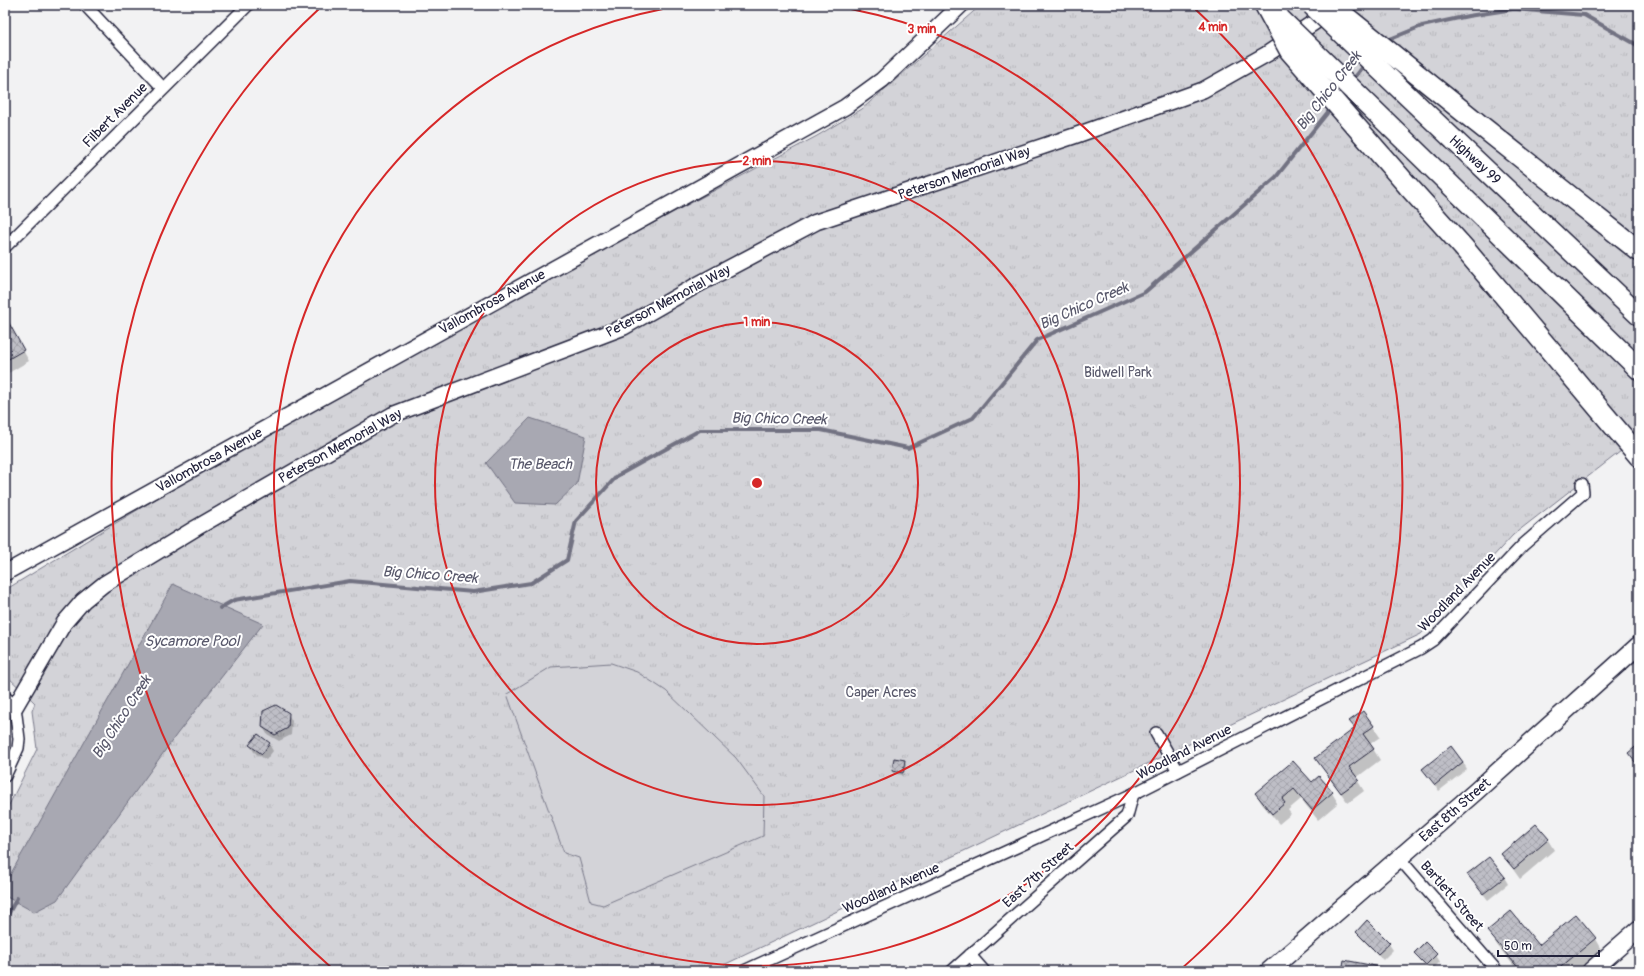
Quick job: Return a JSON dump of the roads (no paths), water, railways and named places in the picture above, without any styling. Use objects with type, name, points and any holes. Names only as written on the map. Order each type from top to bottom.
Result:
[{"type":"highway","points":[[1265,5],[1639,369]]},
{"type":"highway","points":[[1265,5],[1290,51],[1498,288],[1639,456]]},
{"type":"highway","name":"Highway 99","points":[[1312,5],[1639,315]]},
{"type":"highway","points":[[1328,5],[1341,13],[1639,251]]},
{"type":"main road","name":"East 8th Street","points":[[1269,971],[1639,645]]},
{"type":"main road","points":[[1591,971],[1639,929]]},
{"type":"street","points":[[85,5],[163,88]]},
{"type":"street","name":"Filbert Avenue","points":[[5,247],[248,5]]},
{"type":"street","name":"Vallombrosa Avenue","points":[[5,573],[845,106],[882,80],[961,5]]},
{"type":"street","name":"Peterson Memorial Way","points":[[10,702],[64,623],[83,600],[104,584],[196,528],[392,415],[624,327],[696,285],[816,222],[1074,136],[1203,90],[1268,54],[1340,5]]},
{"type":"street","name":"Woodland Avenue","points":[[744,971],[1133,794],[1421,648],[1432,640],[1523,545],[1583,493],[1582,484]]},
{"type":"street","points":[[5,776],[18,748],[19,739],[10,702]]},
{"type":"street","points":[[1156,733],[1178,771]]},
{"type":"street","name":"East 7th Street","points":[[952,971],[1127,816],[1133,794]]},
{"type":"street","name":"Bartlett Street","points":[[1399,858],[1497,971]]},
{"type":"street","points":[[970,955],[984,971]]},
{"type":"water","name":"The Beach","points":[[530,418],[586,436],[577,484],[555,505],[515,503],[486,463]]},
{"type":"water","name":"Sycamore Pool","points":[[173,584],[263,624],[177,734],[57,900],[34,912],[5,896],[5,884]]},
{"type":"waterway","name":"Big Chico Creek","points":[[1385,41],[1422,26],[1468,16],[1514,9],[1584,15],[1639,46]]},
{"type":"waterway","name":"Big Chico Creek","points":[[1352,81],[1366,63]]},
{"type":"waterway","name":"Big Chico Creek","points":[[220,608],[234,600],[350,581],[473,592],[531,583],[567,560],[576,521],[617,476],[700,430],[821,430],[908,448],[973,418],[1037,340],[1145,292],[1276,177],[1332,107]]},
{"type":"waterway","name":"Big Chico Creek","points":[[5,920],[17,898]]},
{"type":"park label","name":"Bidwell Park","points":[[1118,372]]},
{"type":"park label","name":"Caper Acres","points":[[881,692]]}]
